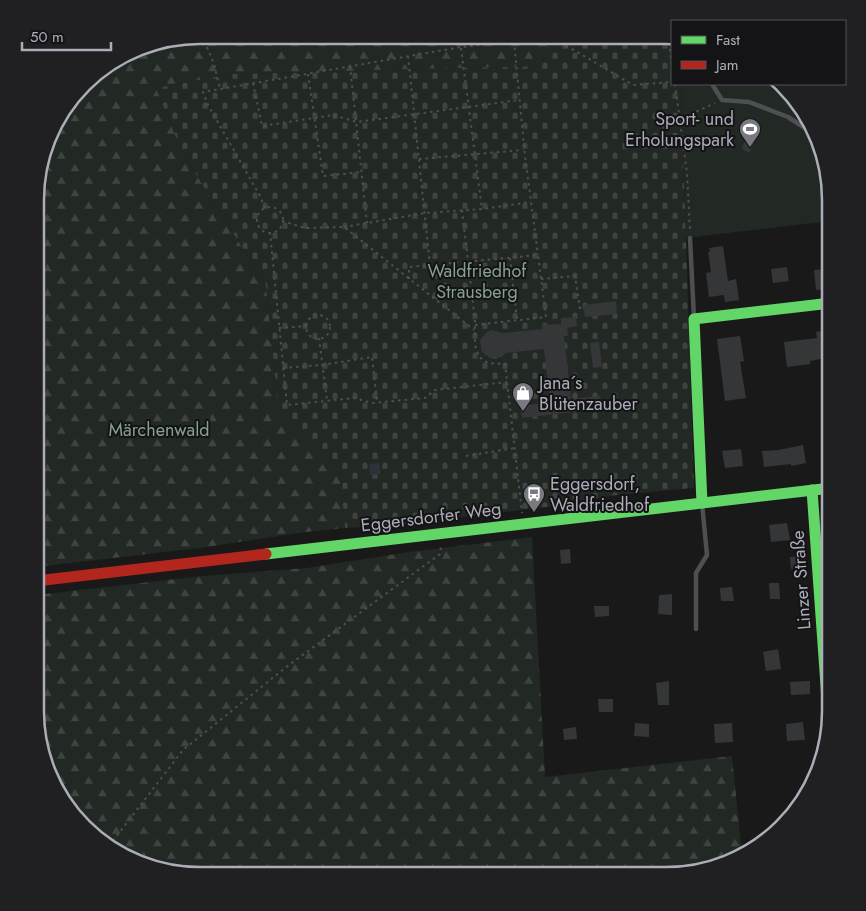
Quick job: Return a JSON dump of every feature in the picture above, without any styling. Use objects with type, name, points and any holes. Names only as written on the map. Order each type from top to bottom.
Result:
[{"type":"main road","points":[[702,503],[694,319],[822,303]]},
{"type":"main road","name":"Eggersdorfer Weg","points":[[44,580],[822,489]]},
{"type":"main road","name":"Linzer Straße","points":[[812,490],[822,629]]},
{"type":"lane","points":[[713,85],[722,100],[749,102],[788,117],[804,127]]},
{"type":"lane","points":[[690,238],[694,319]]},
{"type":"lane","points":[[696,629],[696,573],[707,555],[702,503]]},
{"type":"path","points":[[206,44],[214,64],[220,89]]},
{"type":"path","points":[[265,208],[208,106],[203,92],[488,44]]},
{"type":"path","points":[[475,325],[546,317],[524,149],[514,44]]},
{"type":"path","points":[[561,44],[633,85],[671,83]]},
{"type":"path","points":[[669,44],[671,58]]},
{"type":"path","points":[[461,47],[482,209]]},
{"type":"path","points":[[408,56],[430,265]]},
{"type":"path","points":[[350,66],[367,223]]},
{"type":"path","points":[[308,74],[323,176],[362,172]]},
{"type":"path","points":[[254,83],[262,126],[333,115],[357,122],[414,116],[519,100]]},
{"type":"path","points":[[673,85],[687,173],[690,238]]},
{"type":"path","points":[[680,122],[691,114],[722,100]]},
{"type":"path","points":[[419,159],[524,149]]},
{"type":"path","points":[[282,221],[305,228],[344,227],[424,214],[531,202]]},
{"type":"path","points":[[265,208],[277,210],[282,216],[282,221],[279,228],[270,232],[261,229],[257,222],[259,214],[265,208]]},
{"type":"path","points":[[462,210],[476,345],[479,356],[488,363],[505,364],[522,512]]},
{"type":"path","points":[[344,227],[474,330]]},
{"type":"path","points":[[270,232],[287,405],[354,398],[377,402],[425,398],[435,390],[507,382]]},
{"type":"path","points":[[409,279],[409,267],[538,255]]},
{"type":"path","points":[[510,257],[517,320]]},
{"type":"path","points":[[541,279],[575,276],[580,309]]},
{"type":"path","points":[[436,300],[448,292],[471,286]]},
{"type":"path","points":[[321,315],[330,324],[329,331],[325,337],[319,338],[311,336],[307,326],[310,318],[321,315]]},
{"type":"path","points":[[279,328],[307,326]]},
{"type":"path","points":[[319,338],[327,401]]},
{"type":"path","points":[[284,368],[322,365],[372,357],[377,402]]},
{"type":"path","points":[[466,456],[515,448]]},
{"type":"path","points":[[113,841],[183,750],[285,668],[440,554],[442,533]]},
{"type":"green space","name":"Märchenwald","points":[[548,44],[542,66],[232,74],[156,88],[182,152],[266,285],[279,414],[340,469],[345,528],[199,548],[44,566],[45,179],[49,159],[56,140],[70,113],[97,82],[113,70],[149,52],[179,45]]},
{"type":"green space","name":"Waldfriedhof Strausberg","points":[[548,44],[671,44],[671,85],[681,85],[694,488],[617,495],[546,507],[406,524],[345,528],[340,469],[279,415],[266,285],[182,152],[156,88],[232,74],[542,66]]},
{"type":"green space","name":"Sport- und Erholungspark","points":[[681,85],[772,85],[796,113],[814,149],[822,189],[822,222],[686,238]]},
{"type":"green space","points":[[532,537],[545,777],[732,756],[741,847],[717,859],[677,867],[189,867],[159,862],[140,855],[113,841],[82,814],[60,780],[52,762],[47,742],[44,722],[44,594],[202,576],[307,568],[409,552]]},
{"type":"shaded area","points":[[379,463],[381,474],[370,475],[369,464]]},
{"type":"building","points":[[750,133],[757,138],[749,153],[741,148]]},
{"type":"building","points":[[723,246],[728,281],[736,279],[739,300],[725,302],[724,295],[709,297],[706,273],[711,272],[709,248]]},
{"type":"building","points":[[787,267],[789,281],[773,283],[771,269]]},
{"type":"building","points":[[822,269],[822,290],[816,290],[814,270]]},
{"type":"building","points":[[616,301],[617,314],[585,317],[583,305]]},
{"type":"building","points":[[576,317],[577,326],[567,328],[568,336],[564,336],[571,399],[600,396],[601,409],[522,418],[520,406],[550,402],[544,349],[506,353],[502,357],[490,358],[482,352],[480,340],[487,332],[492,330],[503,333],[542,329],[542,325],[561,324],[561,318]]},
{"type":"building","points":[[822,331],[822,359],[810,361],[810,364],[787,367],[784,342],[817,338],[816,332]]},
{"type":"building","points":[[740,336],[744,361],[740,362],[746,398],[725,401],[717,339]]},
{"type":"building","points":[[599,342],[602,367],[593,368],[590,343]]},
{"type":"building","points":[[803,445],[806,463],[791,466],[791,464],[764,467],[762,451]]},
{"type":"building","points":[[741,449],[743,466],[725,468],[722,451]]},
{"type":"building","points":[[787,523],[790,540],[771,542],[769,525]]},
{"type":"building","points":[[570,549],[571,563],[561,564],[560,550]]},
{"type":"building","points":[[804,556],[806,568],[791,569],[790,557]]},
{"type":"building","points":[[769,583],[779,583],[780,599],[770,599]]},
{"type":"building","points":[[732,587],[734,601],[721,601],[720,588]]},
{"type":"building","points":[[672,594],[672,615],[658,614],[659,595]]},
{"type":"building","points":[[594,606],[609,606],[609,616],[595,617]]},
{"type":"building","points":[[778,649],[781,669],[766,671],[763,652]]},
{"type":"building","points":[[669,681],[669,705],[658,705],[656,683]]},
{"type":"building","points":[[810,681],[810,694],[791,695],[790,682]]},
{"type":"building","points":[[598,699],[613,699],[613,712],[599,712]]},
{"type":"building","points":[[803,722],[805,740],[787,741],[786,724]]},
{"type":"building","points":[[635,723],[649,724],[649,737],[634,736]]},
{"type":"building","points":[[732,723],[733,742],[715,743],[714,724]]},
{"type":"building","points":[[576,727],[577,739],[564,740],[563,729]]},
{"type":"traffic: fast","points":[[702,503],[694,319],[822,304]]},
{"type":"traffic: fast","points":[[266,554],[822,489]]},
{"type":"traffic: fast","points":[[812,490],[822,629]]},
{"type":"traffic: jam","points":[[44,580],[266,554]]},
{"type":"place","name":"Sport- und Erholungspark","points":[[750,148]]},
{"type":"place","name":"Jana´s Blütenzauber","points":[[523,412]]},
{"type":"place","name":"Eggersdorf, Waldfriedhof","points":[[534,513]]}]
